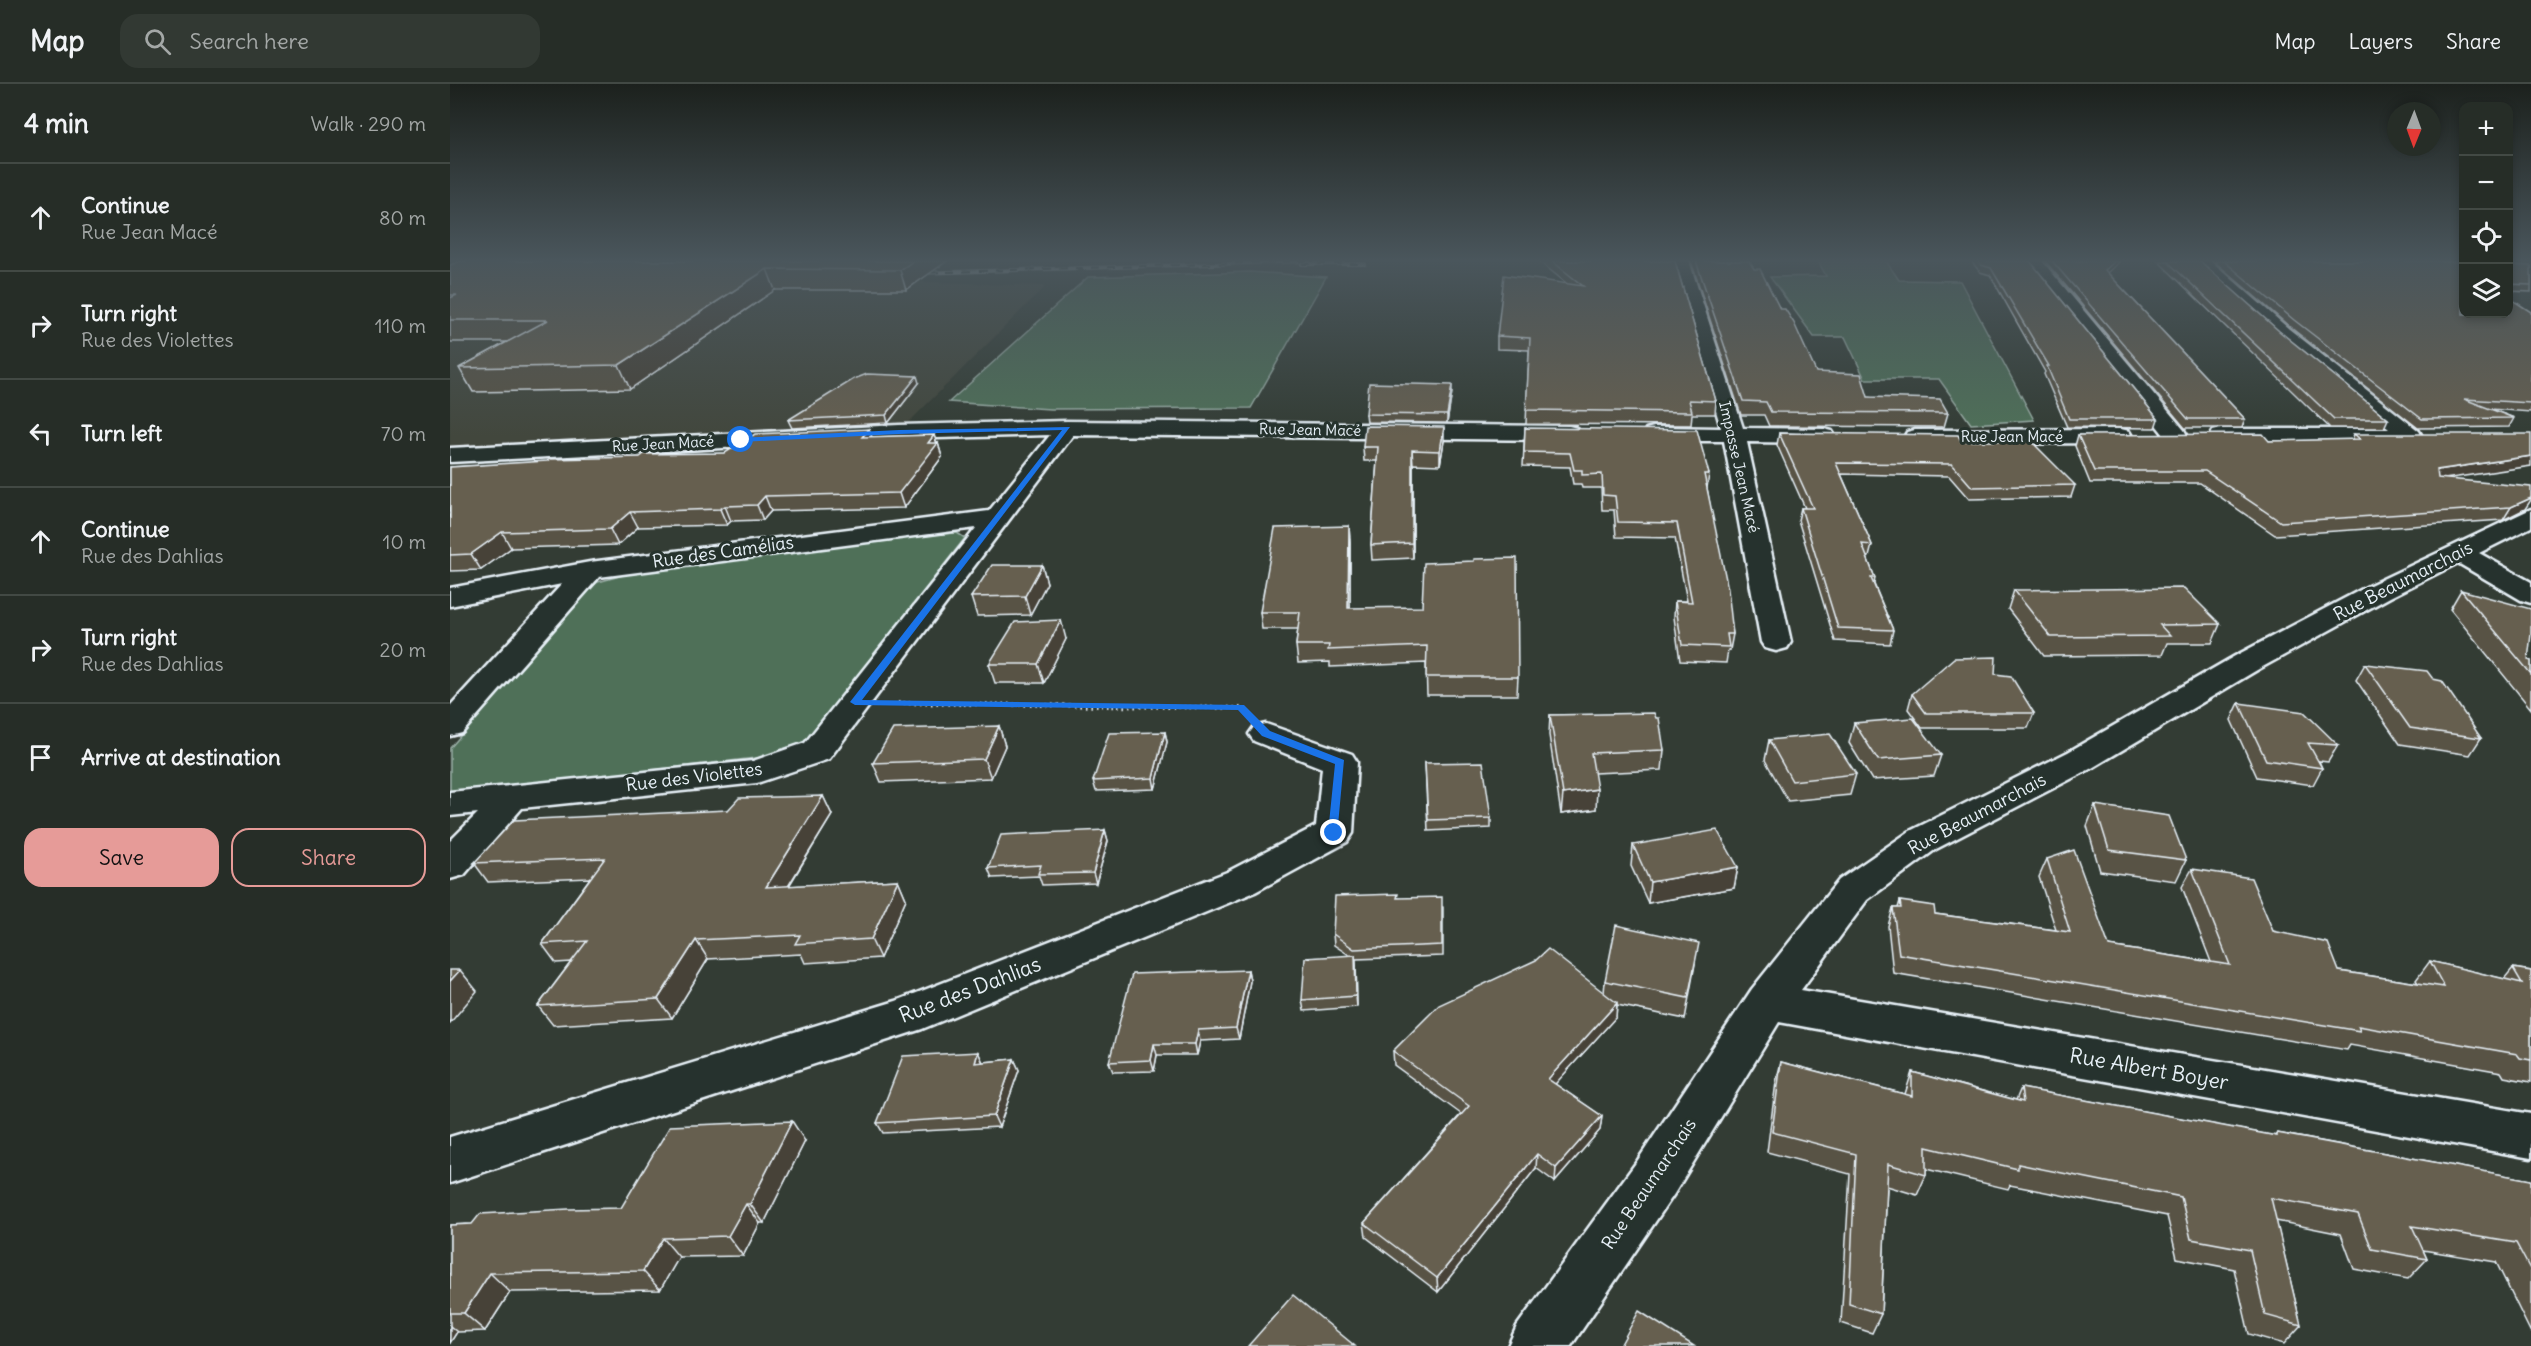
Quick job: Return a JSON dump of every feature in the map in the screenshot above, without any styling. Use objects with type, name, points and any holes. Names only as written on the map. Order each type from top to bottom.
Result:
[{"type":"street","name":"Impasse Jean Macé","points":[[1700,320],[1734,435],[1776,642]]},
{"type":"street","points":[[2082,320],[2176,435]]},
{"type":"street","points":[[2268,320],[2411,436]]},
{"type":"street","name":"Rue Jean Macé","points":[[450,455],[899,432],[1067,428],[1594,433]]},
{"type":"street","name":"Rue des Violettes","points":[[450,804],[757,771],[817,751],[1067,428]]},
{"type":"street","points":[[1630,434],[1840,436]]},
{"type":"street","name":"Rue Jean Macé","points":[[1899,437],[2435,436]]},
{"type":"street","name":"Rue Beaumarchais","points":[[1537,1346],[1656,1177],[1768,1002],[1852,890],[1923,840],[2080,760],[2246,663],[2531,517]]},
{"type":"street","name":"Rue des Camélias","points":[[450,597],[590,570],[764,546],[998,518]]},
{"type":"street","points":[[2459,552],[2531,594]]},
{"type":"street","points":[[450,726],[590,570]]},
{"type":"street","name":"Rue des Dahlias","points":[[450,1160],[906,1016],[1241,882],[1334,833],[1341,762],[1266,734]]},
{"type":"street","points":[[450,865],[511,798]]},
{"type":"street","name":"Rue Albert Boyer","points":[[1768,1002],[2531,1136]]},
{"type":"path","points":[[855,702],[1241,708],[1266,734]]},
{"type":"shaded area","points":[[450,320],[1012,320],[899,432],[450,455]]},
{"type":"green space","points":[[1040,320],[1301,320],[1251,408],[1050,409],[949,402]]},
{"type":"green space","points":[[1801,320],[1981,320],[2034,420],[1971,424],[1939,379],[1865,379],[1845,337],[1814,337]]},
{"type":"green space","points":[[957,533],[965,538],[807,740],[774,756],[450,793],[450,748],[584,593],[598,582],[627,574]]},
{"type":"building","points":[[450,320],[689,320],[619,365],[459,368],[548,320]]},
{"type":"building","points":[[1499,320],[1692,320],[1716,401],[1689,400],[1692,412],[1526,410],[1530,338],[1497,336]]},
{"type":"building","points":[[1716,320],[1792,320],[1816,372],[1861,374],[1868,397],[1940,399],[1948,413],[1771,412],[1766,402],[1743,401]]},
{"type":"building","points":[[2022,320],[2078,320],[2158,419],[2069,419],[2047,366],[2049,366]]},
{"type":"building","points":[[2103,320],[2152,320],[2245,419],[2188,419]]},
{"type":"building","points":[[2229,320],[2266,320],[2388,419],[2334,419]]},
{"type":"building","points":[[2294,320],[2531,320],[2531,403],[2464,399],[2514,418],[2422,419]]},
{"type":"building","points":[[867,374],[917,376],[886,415],[788,420],[854,379]]},
{"type":"building","points":[[1369,383],[1452,385],[1447,415],[1366,414]]},
{"type":"building","points":[[1365,426],[1444,427],[1440,451],[1412,450],[1412,543],[1371,545],[1378,447],[1363,447]]},
{"type":"building","points":[[1525,428],[1697,430],[1709,474],[1704,474],[1728,589],[1733,634],[1727,634],[1729,647],[1682,645],[1675,601],[1692,602],[1677,523],[1618,522],[1615,496],[1603,495],[1602,474],[1582,475],[1582,470],[1574,470],[1570,453],[1524,452]]},
{"type":"building","points":[[869,429],[862,437],[934,435],[928,443],[938,443],[899,493],[765,496],[757,505],[725,506],[720,509],[630,512],[610,529],[502,532],[471,554],[450,555],[450,467],[550,459],[640,457],[644,454],[725,453],[755,434]]},
{"type":"building","points":[[1779,433],[1958,435],[1961,441],[2031,441],[2075,485],[1972,487],[1952,464],[1836,463],[1872,545],[1862,544],[1875,578],[1871,578],[1893,630],[1838,628],[1801,508],[1813,508]]},
{"type":"building","points":[[2263,434],[2269,441],[2360,439],[2354,434],[2531,434],[2531,456],[2437,470],[2438,478],[2531,487],[2531,498],[2511,507],[2281,522],[2205,471],[2094,471],[2078,435]]},
{"type":"building","points":[[1349,526],[1348,608],[1422,607],[1424,563],[1517,558],[1518,677],[1426,677],[1427,646],[1328,650],[1329,645],[1296,645],[1300,612],[1260,612],[1275,528]]},
{"type":"building","points":[[992,565],[1042,565],[1025,596],[971,597]]},
{"type":"building","points":[[2184,588],[2220,624],[2160,625],[2170,636],[2051,637],[2014,590]]},
{"type":"building","points":[[2461,590],[2531,609],[2528,660],[2531,661],[2531,674]]},
{"type":"building","points":[[1061,620],[1038,664],[989,664],[1015,622]]},
{"type":"building","points":[[1996,657],[1995,674],[2011,676],[2034,713],[1926,713],[1912,694],[1954,658]]},
{"type":"building","points":[[2365,664],[2427,671],[2433,679],[2442,681],[2481,738],[2410,728]]},
{"type":"building","points":[[2239,703],[2304,712],[2338,745],[2308,743],[2322,768],[2266,760]]},
{"type":"building","points":[[1654,713],[1656,718],[1659,718],[1664,750],[1591,753],[1597,789],[1563,794],[1550,715]]},
{"type":"building","points":[[1913,718],[1941,755],[1878,760],[1854,723]]},
{"type":"building","points":[[999,726],[984,759],[873,763],[893,729]]},
{"type":"building","points":[[1165,732],[1153,778],[1093,781],[1109,733]]},
{"type":"building","points":[[1830,734],[1856,774],[1792,781],[1769,740]]},
{"type":"building","points":[[1483,762],[1491,818],[1428,820],[1425,763]]},
{"type":"building","points":[[823,796],[766,887],[898,880],[871,939],[795,944],[800,935],[696,940],[658,999],[538,1006],[587,941],[542,944],[605,858],[474,863],[514,820],[728,810],[739,798]]},
{"type":"building","points":[[2095,805],[2169,816],[2186,860],[2109,850]]},
{"type":"building","points":[[1105,830],[1093,873],[1038,874],[1041,865],[988,868],[1001,835]]},
{"type":"building","points":[[1717,830],[1738,867],[1650,882],[1633,845]]},
{"type":"building","points":[[2074,850],[2109,946],[2230,965],[2192,869],[2251,878],[2273,931],[2328,943],[2339,971],[2444,987],[2430,961],[2522,983],[2513,968],[2531,971],[2531,1060],[2520,1058],[2517,1054],[2358,1026],[2360,1031],[1899,954],[1893,908],[1901,908],[1900,901],[1934,906],[1935,914],[2070,932],[2047,859]]},
{"type":"building","points":[[1398,894],[1397,898],[1442,897],[1442,945],[1354,949],[1333,934],[1335,896]]},
{"type":"building","points":[[1616,925],[1699,943],[1688,998],[1605,981]]},
{"type":"building","points":[[1548,949],[1617,1003],[1548,1079],[1602,1116],[1556,1168],[1537,1154],[1437,1278],[1364,1223],[1469,1106],[1393,1051],[1439,1005],[1536,960]]},
{"type":"building","points":[[1355,955],[1356,996],[1302,1000],[1305,958]]},
{"type":"building","points":[[450,970],[460,970],[450,981]]},
{"type":"building","points":[[1248,970],[1236,1028],[1198,1030],[1195,1044],[1154,1044],[1151,1060],[1109,1062],[1132,974]]},
{"type":"building","points":[[978,1052],[975,1063],[1014,1059],[994,1116],[877,1123],[903,1056]]},
{"type":"building","points":[[1781,1062],[1912,1096],[1912,1072],[2023,1102],[2021,1088],[2531,1180],[2531,1271],[2516,1243],[2412,1226],[2427,1259],[2372,1249],[2358,1214],[2271,1198],[2301,1325],[2265,1315],[2250,1250],[2191,1239],[2181,1197],[2018,1164],[2018,1169],[1926,1147],[1926,1175],[1888,1164],[1881,1314],[1849,1304],[1856,1154],[1772,1132]]},
{"type":"building","points":[[792,1121],[750,1204],[746,1204],[728,1236],[663,1238],[643,1271],[490,1273],[464,1313],[450,1313],[450,1225],[472,1224],[480,1214],[621,1208],[670,1126]]},
{"type":"building","points":[[1293,1295],[1355,1346],[1248,1346]]},
{"type":"building","points":[[1639,1311],[1694,1346],[1620,1346]]},
{"type":"route","points":[[741,440],[899,432],[1067,428],[855,702],[1241,708],[1266,734],[1341,762],[1334,833]]}]
